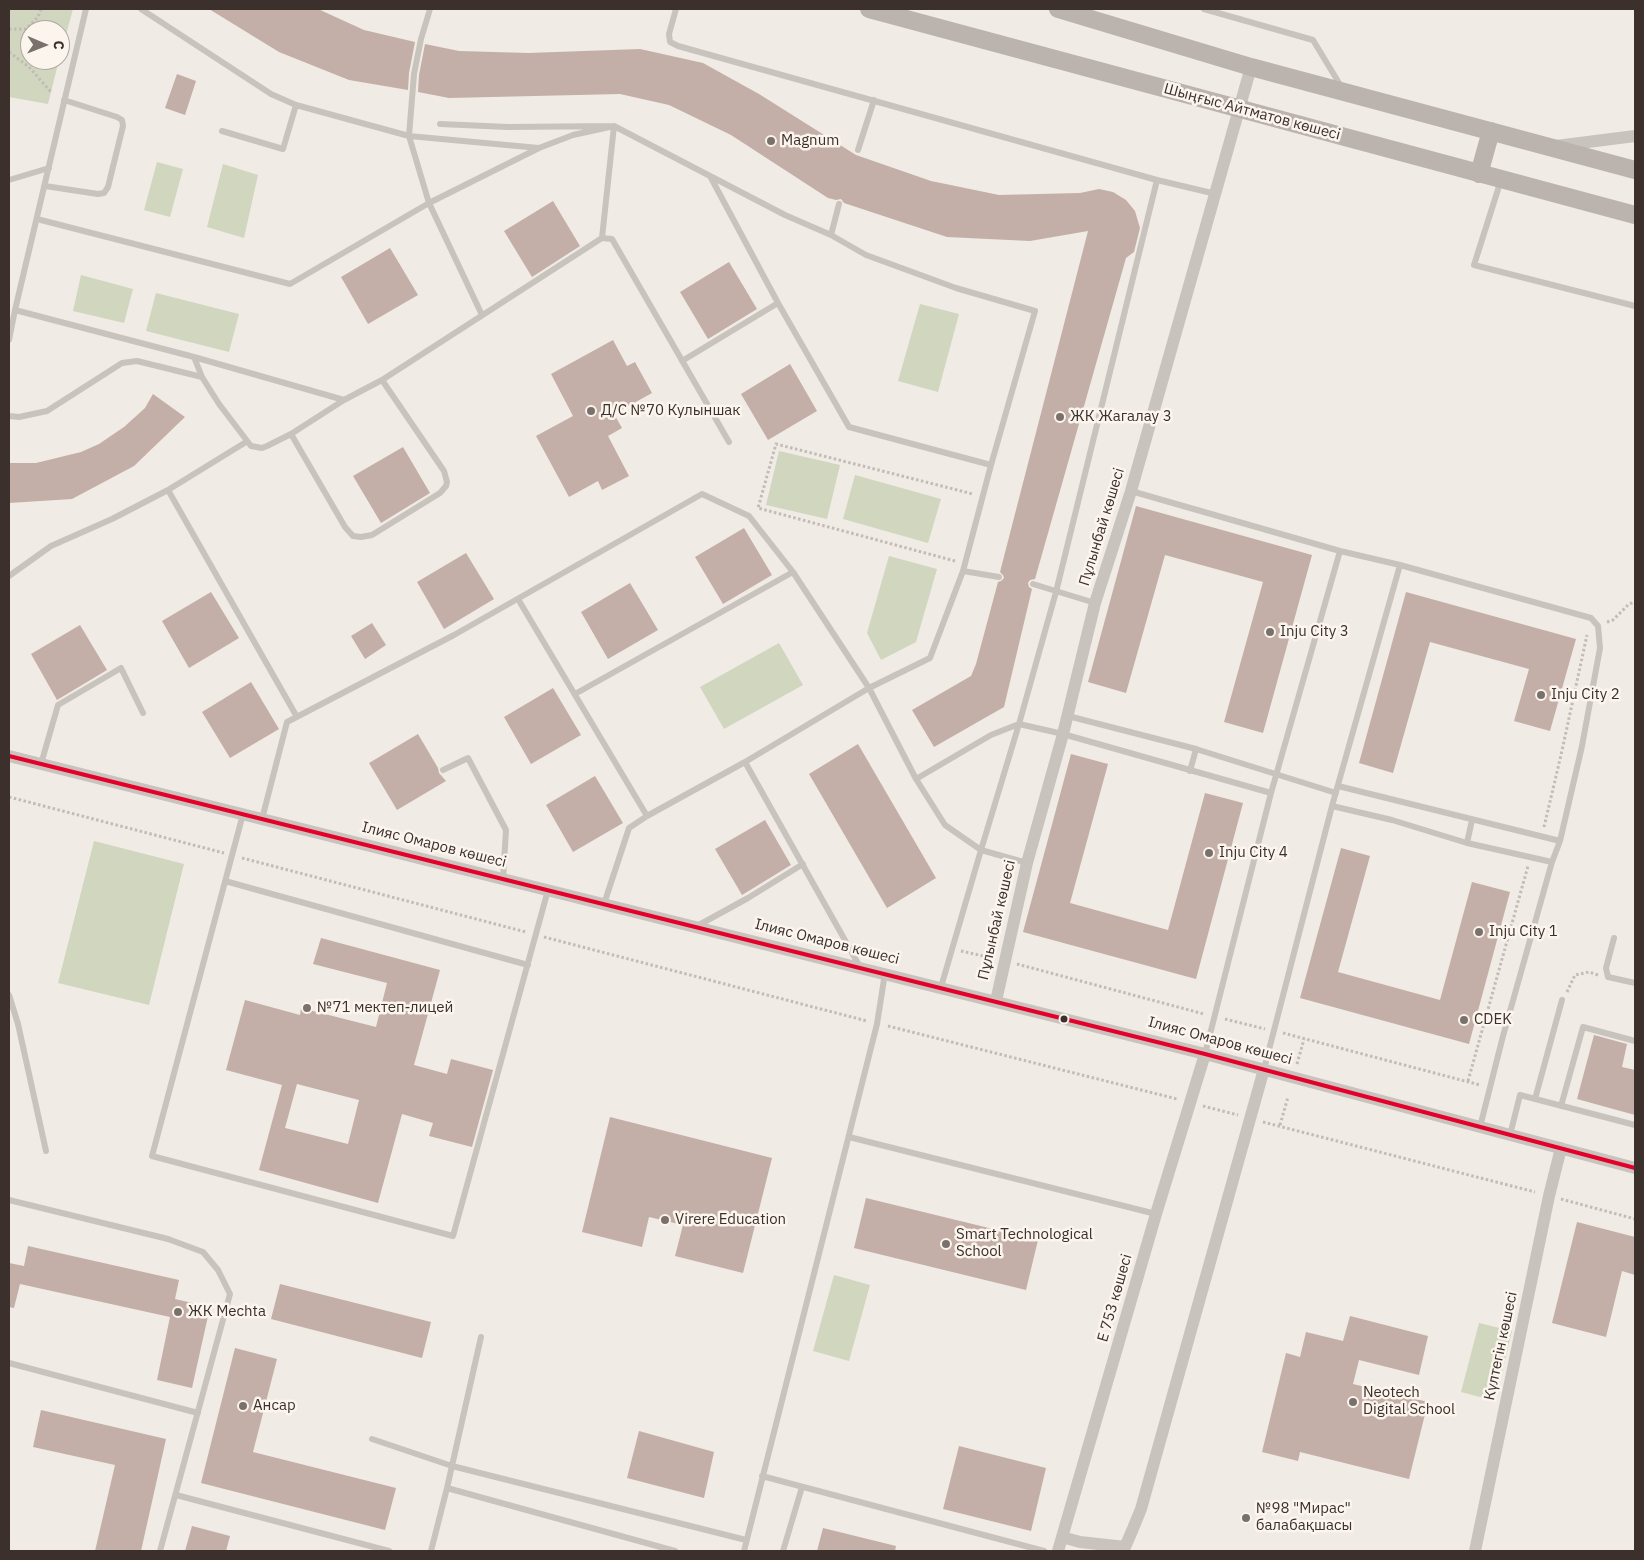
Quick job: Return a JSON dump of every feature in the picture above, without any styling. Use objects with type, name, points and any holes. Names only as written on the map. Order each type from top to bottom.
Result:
[{"type":"main road","name":"Шыңғыс Айтматов көшесі","points":[[869,9],[1635,215]]},
{"type":"main road","points":[[1058,9],[1251,67],[1635,170]]},
{"type":"main road","points":[[1479,174],[1491,131]]},
{"type":"street","name":"Пұлынбай көшесі","points":[[996,1001],[1026,863],[1068,716],[1095,604],[1131,491],[1251,67]]},
{"type":"street","points":[[1548,146],[1635,136]]},
{"type":"street","name":"Ілияс Омаров көшесі","points":[[9,756],[941,987],[1264,1069],[1635,1168]]},
{"type":"street","name":"Е 753 көшесі","points":[[1058,1551],[1156,1214],[1205,1054]]},
{"type":"street","points":[[1062,1537],[1124,1549],[1141,1509],[1264,1069]]},
{"type":"street","name":"Күлтегін көшесі","points":[[1475,1551],[1549,1196],[1561,1148]]},
{"type":"lane","points":[[9,340],[86,9]]},
{"type":"lane","points":[[141,9],[271,94],[296,105],[409,136],[538,148]]},
{"type":"lane","points":[[430,9],[421,39],[414,74],[409,136],[429,203],[482,315]]},
{"type":"lane","points":[[676,9],[669,34],[670,42],[678,46],[1157,180],[1216,194]]},
{"type":"lane","points":[[1204,9],[1313,40],[1344,91]]},
{"type":"lane","points":[[45,186],[98,194],[104,193],[108,187],[123,126],[122,120],[118,117],[64,100]]},
{"type":"lane","points":[[858,150],[874,100]]},
{"type":"lane","points":[[222,131],[282,149],[296,105]]},
{"type":"lane","points":[[440,124],[508,127],[614,126],[785,215],[831,235],[866,255],[956,288],[1035,311],[964,567],[930,658],[869,688],[629,828],[604,904]]},
{"type":"lane","points":[[37,219],[290,284],[429,203],[538,148],[573,135],[614,126]]},
{"type":"lane","points":[[602,238],[614,126]]},
{"type":"lane","points":[[9,180],[50,168]]},
{"type":"lane","points":[[710,176],[778,303],[849,427],[991,465]]},
{"type":"lane","points":[[941,987],[1056,592],[1157,180]]},
{"type":"lane","points":[[1501,180],[1474,265],[1635,306]]},
{"type":"lane","points":[[831,235],[838,204]]},
{"type":"lane","points":[[194,357],[202,377],[246,442],[251,446],[262,448],[291,434],[344,400],[382,380],[602,238],[612,239],[729,442]]},
{"type":"lane","points":[[682,360],[778,303]]},
{"type":"lane","points":[[15,310],[194,357],[344,400]]},
{"type":"lane","points":[[9,416],[19,417],[47,411],[122,363],[137,361],[202,377]]},
{"type":"lane","points":[[291,434],[345,527],[353,536],[372,535],[440,494],[447,482],[444,471],[382,380]]},
{"type":"lane","points":[[9,576],[51,546],[112,519],[168,490],[246,442]]},
{"type":"lane","points":[[168,490],[297,717]]},
{"type":"lane","points":[[1131,491],[1340,551],[1400,565],[1591,618],[1598,626],[1600,648],[1582,746],[1560,842],[1552,862],[1503,1036],[1480,1127]]},
{"type":"lane","points":[[262,819],[287,722],[454,635],[702,494],[749,516],[793,572],[869,688],[916,779],[945,825],[982,850],[1026,863]]},
{"type":"lane","points":[[1205,1054],[1276,774],[1340,551]]},
{"type":"lane","points":[[1264,1069],[1332,806],[1400,565]]},
{"type":"lane","points":[[964,567],[999,576]]},
{"type":"lane","points":[[575,694],[793,572]]},
{"type":"lane","points":[[1033,584],[1095,604]]},
{"type":"lane","points":[[518,599],[647,816]]},
{"type":"lane","points":[[41,764],[58,705],[121,668],[143,712]]},
{"type":"lane","points":[[1068,716],[1196,749],[1276,774],[1337,790],[1560,842]]},
{"type":"lane","points":[[916,779],[991,734],[1019,724],[1063,734],[1271,793]]},
{"type":"lane","points":[[1190,771],[1196,749]]},
{"type":"lane","points":[[443,770],[468,758],[506,830],[503,879]]},
{"type":"lane","points":[[745,762],[860,967]]},
{"type":"lane","points":[[1332,806],[1392,820],[1467,844],[1552,862]]},
{"type":"lane","points":[[242,814],[152,1156],[453,1236],[548,890]]},
{"type":"lane","points":[[1467,844],[1472,820]]},
{"type":"lane","points":[[696,927],[803,864]]},
{"type":"lane","points":[[225,881],[528,965]]},
{"type":"lane","points":[[1614,938],[1606,968],[1608,977],[1635,983]]},
{"type":"lane","points":[[744,1551],[878,1024],[885,973]]},
{"type":"lane","points":[[9,995],[18,1024],[46,1151]]},
{"type":"lane","points":[[1535,1098],[1562,1000]]},
{"type":"lane","points":[[1561,1106],[1583,1027],[1635,1041]]},
{"type":"lane","points":[[1510,1135],[1520,1095],[1635,1125]]},
{"type":"lane","points":[[849,1136],[1156,1214]]},
{"type":"lane","points":[[9,1200],[168,1239],[203,1252],[218,1270],[230,1294],[160,1551]]},
{"type":"lane","points":[[431,1551],[448,1488],[481,1337]]},
{"type":"lane","points":[[9,1363],[198,1413]]},
{"type":"lane","points":[[372,1440],[452,1466],[746,1540]]},
{"type":"lane","points":[[762,1476],[1044,1551]]},
{"type":"lane","points":[[783,1551],[802,1487]]},
{"type":"lane","points":[[448,1488],[675,1551]]},
{"type":"lane","points":[[176,1495],[389,1551]]},
{"type":"path","points":[[9,29],[26,29],[38,17],[41,9]]},
{"type":"path","points":[[9,52],[29,67],[51,92]]},
{"type":"path","points":[[964,567],[758,508],[776,444],[983,497]]},
{"type":"path","points":[[1541,837],[1589,627],[1598,626],[1613,620],[1630,604],[1635,602]]},
{"type":"path","points":[[9,797],[878,1024],[1190,1102],[1635,1218]]},
{"type":"path","points":[[1468,1081],[1531,858]]},
{"type":"path","points":[[1562,1000],[1576,976],[1589,972],[1608,977]]},
{"type":"path","points":[[1296,1066],[1304,1038]]},
{"type":"path","points":[[1280,1126],[1288,1097]]},
{"type":"green space","points":[[9,9],[73,9],[70,20],[20,20],[20,70],[56,70],[48,104],[9,97]]},
{"type":"green space","points":[[157,162],[183,169],[170,217],[144,210]]},
{"type":"green space","points":[[223,164],[258,175],[244,238],[207,227]]},
{"type":"green space","points":[[81,275],[133,289],[124,323],[73,311]]},
{"type":"green space","points":[[156,293],[239,314],[229,352],[146,331]]},
{"type":"green space","points":[[920,304],[959,314],[938,392],[898,381]]},
{"type":"green space","points":[[779,451],[840,465],[827,519],[766,505]]},
{"type":"green space","points":[[855,475],[941,499],[928,543],[843,519]]},
{"type":"green space","points":[[889,556],[937,569],[916,642],[881,660],[867,633]]},
{"type":"green space","points":[[779,643],[803,685],[724,729],[700,687]]},
{"type":"green space","points":[[94,841],[184,864],[149,1005],[58,983]]},
{"type":"green space","points":[[834,1275],[870,1285],[849,1361],[813,1351]]},
{"type":"green space","points":[[1479,1323],[1512,1331],[1495,1401],[1461,1392]]},
{"type":"building","points":[[209,9],[318,9],[364,30],[415,42],[408,90],[349,80],[279,52]]},
{"type":"building","name":"ЖК Жагалау 3","points":[[425,44],[459,51],[528,53],[640,49],[703,63],[759,94],[856,155],[931,181],[999,195],[1080,193],[1099,189],[1113,192],[1126,200],[1135,211],[1140,228],[1134,252],[1126,258],[1035,579],[1030,580],[1028,583],[1032,589],[1004,707],[934,747],[912,710],[971,676],[976,664],[998,582],[1004,578],[1000,572],[1088,231],[1030,241],[947,237],[844,203],[841,199],[828,198],[731,135],[669,105],[620,94],[449,98],[418,92]]},
{"type":"building","points":[[177,74],[196,81],[185,115],[165,108]]},
{"type":"building","points":[[553,201],[580,246],[532,277],[504,231]]},
{"type":"building","points":[[390,248],[418,295],[368,324],[341,277]]},
{"type":"building","points":[[729,262],[757,309],[708,339],[680,292]]},
{"type":"building","points":[[613,340],[627,366],[635,362],[652,393],[614,414],[622,428],[608,436],[629,476],[602,490],[598,481],[569,497],[536,436],[573,416],[551,374]]},
{"type":"building","points":[[790,364],[817,411],[768,440],[741,394]]},
{"type":"building","points":[[153,394],[185,417],[134,466],[72,499],[9,503],[9,463],[36,463],[81,452],[99,444],[124,427],[145,408]]},
{"type":"building","points":[[403,447],[430,493],[381,523],[353,476]]},
{"type":"building","name":"Inju City 3","points":[[1136,506],[1312,555],[1263,733],[1224,722],[1263,582],[1165,555],[1126,693],[1088,682]]},
{"type":"building","points":[[744,528],[772,575],[723,604],[695,557]]},
{"type":"building","points":[[466,553],[494,599],[444,629],[417,582]]},
{"type":"building","points":[[630,583],[658,630],[608,659],[581,612]]},
{"type":"building","points":[[211,592],[239,638],[189,668],[162,621]]},
{"type":"building","name":"Inju City 2","points":[[1406,592],[1576,639],[1550,731],[1514,721],[1529,669],[1430,642],[1393,773],[1359,763]]},
{"type":"building","points":[[372,623],[386,645],[365,659],[351,636]]},
{"type":"building","points":[[80,625],[107,670],[57,700],[31,654]]},
{"type":"building","points":[[251,682],[279,729],[230,758],[202,712]]},
{"type":"building","points":[[553,688],[581,735],[531,764],[504,717]]},
{"type":"building","points":[[418,734],[439,773],[446,781],[397,810],[369,763]]},
{"type":"building","points":[[858,744],[936,878],[887,908],[809,774]]},
{"type":"building","name":"Inju City 4","points":[[1071,754],[1108,764],[1070,903],[1168,930],[1205,793],[1243,803],[1196,979],[1023,932]]},
{"type":"building","points":[[595,776],[623,823],[573,852],[546,805]]},
{"type":"building","points":[[765,820],[791,865],[742,895],[715,849]]},
{"type":"building","name":"Inju City 1","points":[[1341,848],[1370,856],[1338,972],[1440,1000],[1472,882],[1510,892],[1469,1044],[1300,998]]},
{"type":"building","points":[[321,938],[440,970],[414,1065],[447,1074],[451,1059],[493,1070],[472,1147],[429,1136],[433,1123],[402,1114],[378,1203],[259,1170],[282,1085],[226,1070],[245,1000],[300,1015],[301,1008],[376,1027],[387,983],[313,964]],"holes":[[[297,1084],[359,1100],[348,1144],[285,1128]]]},
{"type":"building","points":[[1594,1035],[1627,1044],[1622,1067],[1635,1070],[1635,1115],[1577,1099]]},
{"type":"building","points":[[610,1117],[772,1158],[743,1273],[675,1256],[683,1225],[649,1217],[642,1247],[582,1232]]},
{"type":"building","name":"Smart Technological School","points":[[866,1198],[1038,1240],[1026,1290],[854,1248]]},
{"type":"building","points":[[1577,1222],[1635,1237],[1635,1275],[1622,1271],[1606,1337],[1552,1323]]},
{"type":"building","name":"ЖК Mechta","points":[[28,1246],[179,1280],[175,1299],[210,1307],[192,1388],[157,1380],[170,1317],[20,1284],[14,1308],[9,1307],[9,1263],[24,1266]]},
{"type":"building","points":[[280,1284],[431,1322],[422,1358],[271,1319]]},
{"type":"building","points":[[1350,1316],[1428,1336],[1419,1375],[1359,1360],[1353,1384],[1428,1402],[1409,1479],[1300,1452],[1298,1461],[1262,1452],[1286,1353],[1300,1357],[1306,1332],[1343,1341]]},
{"type":"building","name":"Ансар","points":[[235,1348],[277,1359],[253,1452],[396,1488],[385,1530],[201,1483]]},
{"type":"building","points":[[41,1410],[166,1439],[141,1551],[95,1551],[115,1465],[33,1447]]},
{"type":"building","points":[[639,1431],[714,1452],[704,1498],[627,1478]]},
{"type":"building","points":[[959,1446],[1046,1468],[1031,1531],[943,1509]]},
{"type":"building","points":[[192,1526],[230,1536],[226,1551],[185,1551]]},
{"type":"building","points":[[823,1528],[896,1546],[895,1551],[817,1551]]},
{"type":"transit line","points":[[9,756],[1205,1054],[1635,1168]]},
{"type":"place","name":"Magnum","points":[[771,141]]},
{"type":"place","name":"Д/С №70 Кулыншак","points":[[591,411]]},
{"type":"place","name":"ЖК Жагалау 3","points":[[1060,417]]},
{"type":"place","name":"Inju City 3","points":[[1270,632]]},
{"type":"place","name":"Inju City 2","points":[[1541,695]]},
{"type":"place","name":"Inju City 4","points":[[1209,853]]},
{"type":"place","name":"Inju City 1","points":[[1479,932]]},
{"type":"place","name":"№71 мектеп-лицей","points":[[307,1008]]},
{"type":"place","name":"CDEK","points":[[1464,1020]]},
{"type":"place","name":"Virere Education","points":[[665,1220]]},
{"type":"place","name":"Smart Technological School","points":[[946,1244]]},
{"type":"place","name":"ЖК Mechta","points":[[178,1312]]},
{"type":"place","name":"Neotech Digital School","points":[[1353,1402]]},
{"type":"place","name":"Ансар","points":[[243,1406]]},
{"type":"place","name":"№98 \"Мирас\" балабақшасы","points":[[1246,1518]]}]
